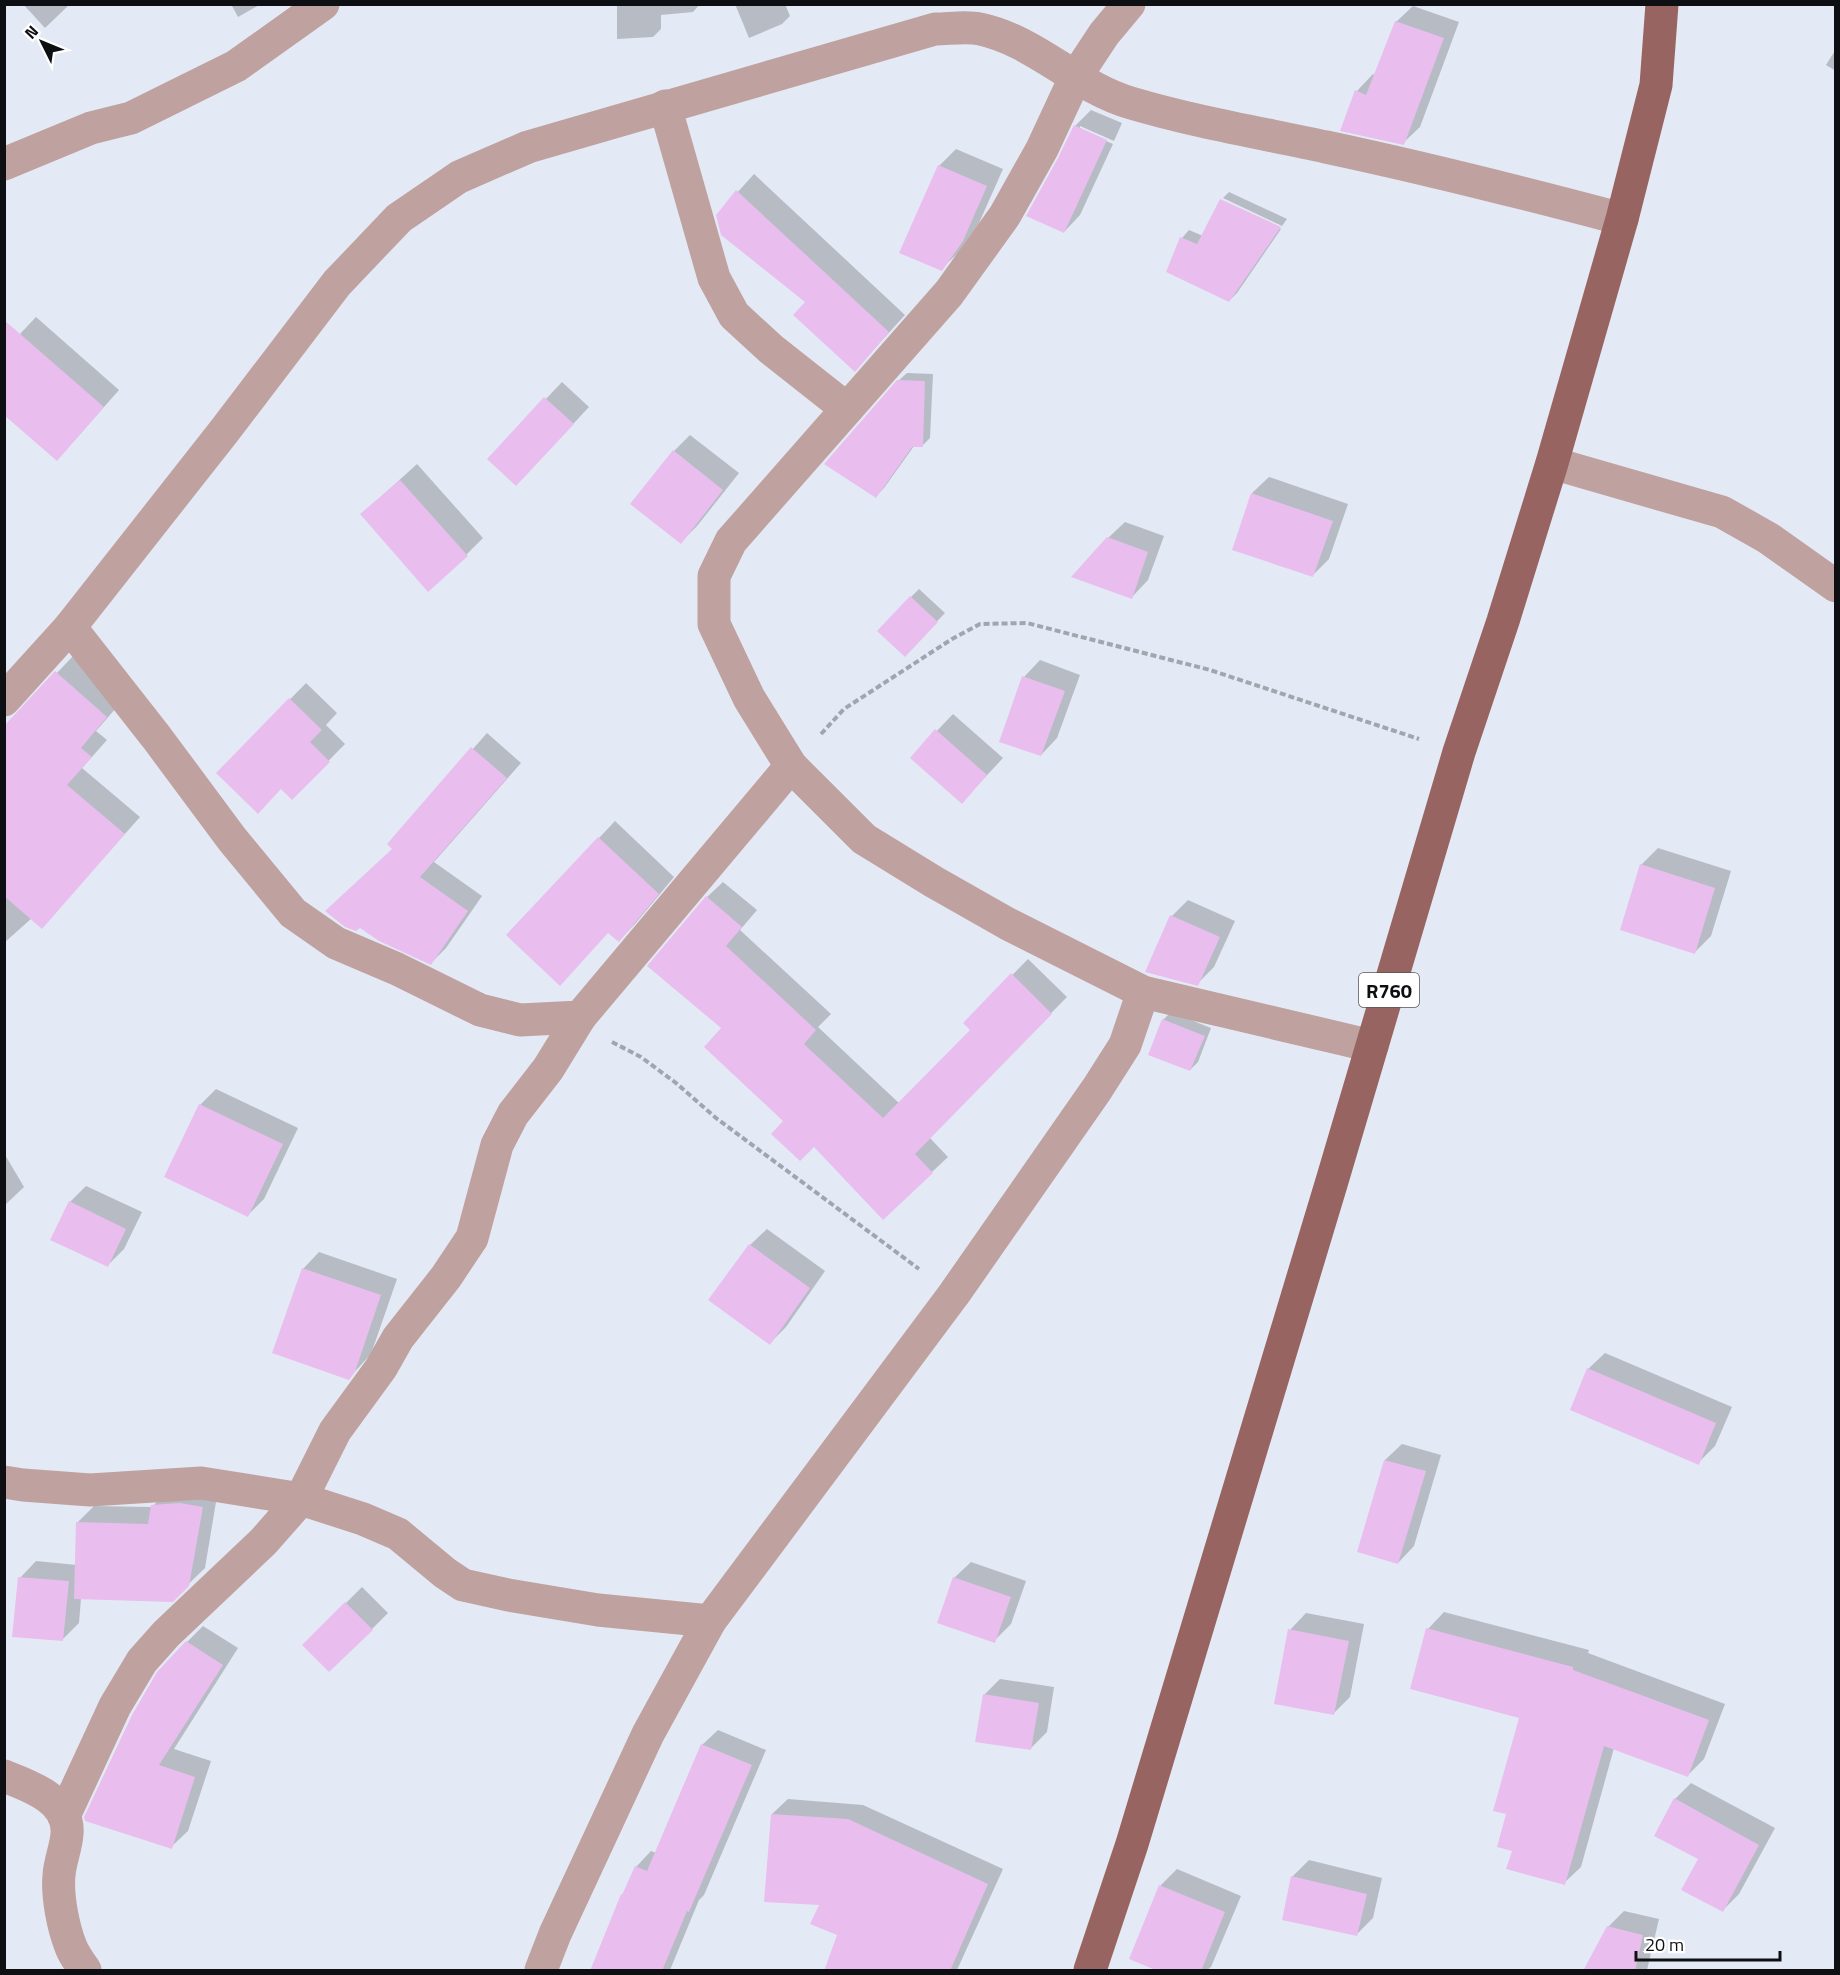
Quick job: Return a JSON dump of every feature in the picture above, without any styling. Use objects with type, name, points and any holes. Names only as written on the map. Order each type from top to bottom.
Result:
[{"type":"main road","name":"R760","points":[[1090,1971],[1132,1844],[1459,752],[1552,463],[1622,219],[1656,85],[1662,4]]},
{"type":"street","points":[[4,164],[91,129],[131,117],[236,66],[323,4]]},
{"type":"street","points":[[1129,4],[1104,34],[1075,78],[1042,149],[1005,215],[949,293],[731,540],[714,576],[714,624],[750,698],[792,766],[864,839],[933,882],[999,919],[1143,992],[1372,1046]]},
{"type":"street","points":[[4,700],[70,627],[338,283],[399,218],[459,177],[528,147],[665,106],[935,29],[979,28],[1024,44],[1075,78],[1128,102],[1190,119],[1325,146],[1463,178],[1622,219]]},
{"type":"street","points":[[665,106],[714,278],[734,315],[771,349],[847,409]]},
{"type":"street","points":[[1552,463],[1722,512],[1768,538],[1836,586]]},
{"type":"street","points":[[70,627],[158,738],[232,839],[293,913],[336,943],[397,969],[480,1010],[520,1020],[578,1020]]},
{"type":"street","points":[[64,1816],[115,1706],[142,1661],[166,1634],[263,1542],[301,1499],[335,1431],[381,1368],[409,1323],[446,1277],[472,1238],[497,1145],[513,1114],[548,1069],[578,1020],[792,766]]},
{"type":"street","points":[[541,1971],[555,1934],[648,1734],[710,1621],[954,1294],[1097,1089],[1125,1045],[1143,992]]},
{"type":"street","points":[[4,1482],[90,1490],[201,1483],[301,1499],[363,1519],[398,1534],[463,1585],[598,1610],[710,1621]]},
{"type":"street","points":[[4,1776],[42,1792],[56,1804],[64,1816],[67,1832],[58,1874],[60,1907],[71,1947],[85,1971]]},
{"type":"path","points":[[792,766],[844,709],[952,639],[980,624],[1027,623],[1210,670],[1459,752]]},
{"type":"path","points":[[578,1020],[641,1057],[676,1083],[716,1118],[954,1294]]},
{"type":"building","points":[[1395,21],[1444,38],[1404,145],[1340,131],[1355,90],[1366,95]]},
{"type":"building","points":[[1074,125],[1107,140],[1064,233],[1026,216]]},
{"type":"building","points":[[938,165],[987,186],[963,241],[942,271],[899,253]]},
{"type":"building","points":[[736,190],[889,332],[855,372],[793,315],[805,302],[721,235],[716,215]]},
{"type":"building","points":[[1220,199],[1281,227],[1229,302],[1166,272],[1180,237],[1197,244]]},
{"type":"building","points":[[4,320],[104,407],[57,461],[4,415]]},
{"type":"building","points":[[897,380],[925,381],[923,447],[912,447],[876,498],[824,464]]},
{"type":"building","points":[[544,397],[574,424],[516,486],[487,459]]},
{"type":"building","points":[[673,450],[723,490],[681,544],[630,504]]},
{"type":"building","points":[[400,480],[468,556],[428,592],[360,514]]},
{"type":"building","points":[[1251,493],[1333,521],[1313,577],[1232,550]]},
{"type":"building","points":[[1107,537],[1148,552],[1132,599],[1071,577]]},
{"type":"building","points":[[910,596],[938,622],[905,657],[877,631]]},
{"type":"building","points":[[55,671],[107,717],[81,748],[92,757],[67,785],[125,834],[42,929],[4,896],[4,726]]},
{"type":"building","points":[[1022,676],[1065,691],[1041,756],[999,742]]},
{"type":"building","points":[[289,698],[322,730],[310,742],[330,762],[292,800],[281,789],[258,814],[216,773]]},
{"type":"building","points":[[935,729],[987,775],[962,804],[910,758]]},
{"type":"building","points":[[471,747],[507,778],[420,877],[468,911],[431,965],[379,941],[360,928],[356,931],[345,927],[325,911],[392,849],[387,844]]},
{"type":"building","points":[[598,837],[659,894],[619,942],[608,933],[560,986],[506,935]]},
{"type":"building","points":[[1640,864],[1715,888],[1695,954],[1620,930]]},
{"type":"building","points":[[706,896],[742,927],[726,946],[816,1030],[804,1044],[883,1118],[970,1030],[963,1023],[1011,973],[1052,1014],[915,1154],[933,1173],[883,1220],[814,1147],[800,1161],[771,1134],[783,1121],[704,1047],[721,1028],[647,966]]},
{"type":"building","points":[[1170,915],[1220,937],[1198,986],[1145,972]]},
{"type":"building","points":[[1162,1019],[1205,1036],[1190,1071],[1148,1055]]},
{"type":"building","points":[[199,1104],[283,1144],[248,1217],[164,1177]]},
{"type":"building","points":[[69,1201],[126,1229],[108,1267],[50,1240]]},
{"type":"building","points":[[749,1244],[810,1288],[770,1345],[708,1300]]},
{"type":"building","points":[[302,1268],[381,1295],[355,1372],[349,1380],[272,1353]]},
{"type":"building","points":[[1587,1368],[1716,1423],[1699,1465],[1570,1410]]},
{"type":"building","points":[[1384,1460],[1426,1471],[1398,1564],[1357,1552]]},
{"type":"building","points":[[180,1503],[203,1507],[189,1586],[173,1602],[74,1599],[76,1522],[148,1524],[151,1505]]},
{"type":"building","points":[[18,1577],[69,1581],[63,1641],[12,1637]]},
{"type":"building","points":[[953,1577],[1011,1597],[995,1643],[937,1623]]},
{"type":"building","points":[[345,1602],[373,1630],[329,1672],[302,1645]]},
{"type":"building","points":[[1426,1628],[1573,1667],[1573,1670],[1709,1720],[1688,1777],[1604,1746],[1565,1885],[1506,1869],[1512,1851],[1497,1847],[1506,1814],[1493,1811],[1519,1718],[1410,1689]]},
{"type":"building","points":[[1288,1629],[1349,1641],[1334,1715],[1274,1704]]},
{"type":"building","points":[[186,1641],[223,1665],[159,1765],[195,1777],[172,1849],[85,1821],[84,1817],[132,1715],[157,1672]]},
{"type":"building","points":[[983,1694],[1039,1703],[1031,1750],[975,1742]]},
{"type":"building","points":[[701,1744],[752,1765],[662,1971],[590,1971],[621,1894],[635,1866],[647,1871]]},
{"type":"building","points":[[1674,1798],[1759,1845],[1723,1912],[1681,1890],[1698,1859],[1654,1836]]},
{"type":"building","points":[[771,1814],[848,1819],[988,1884],[950,1971],[824,1971],[837,1935],[810,1924],[819,1905],[764,1902]]},
{"type":"building","points":[[1291,1876],[1367,1894],[1357,1936],[1282,1920]]},
{"type":"building","points":[[1159,1885],[1225,1912],[1201,1971],[1158,1971],[1129,1959]]},
{"type":"building","points":[[1607,1926],[1643,1935],[1635,1971],[1583,1971]]}]
